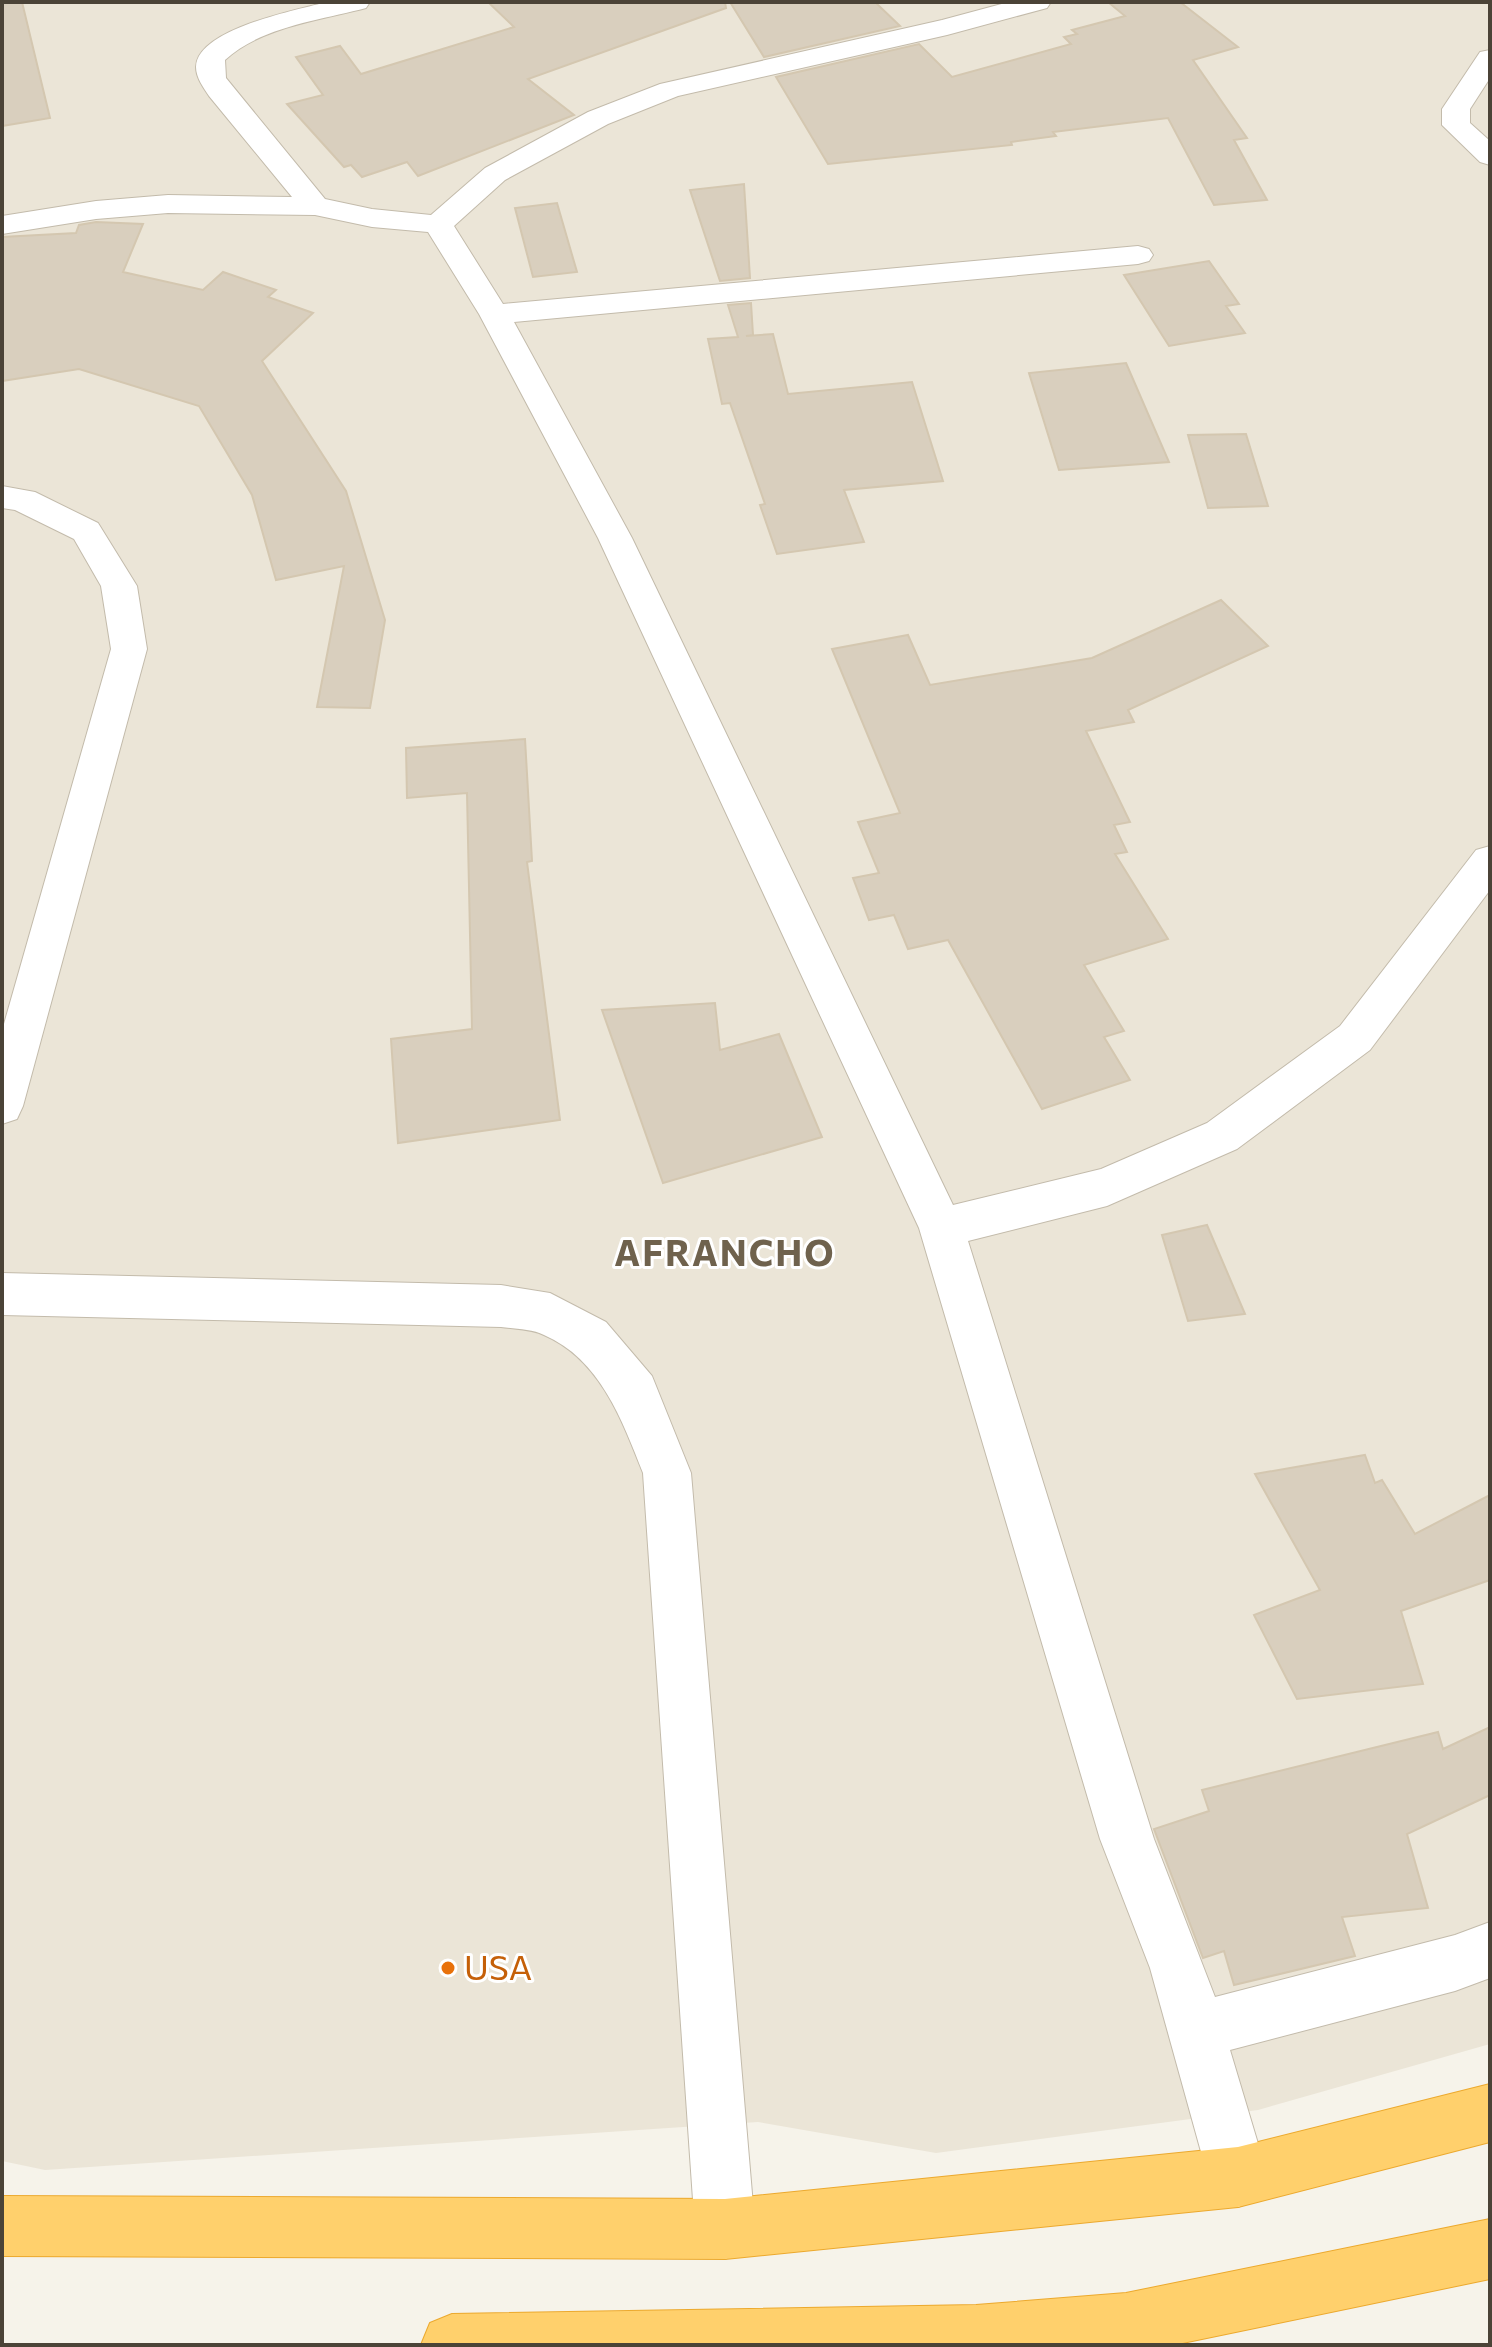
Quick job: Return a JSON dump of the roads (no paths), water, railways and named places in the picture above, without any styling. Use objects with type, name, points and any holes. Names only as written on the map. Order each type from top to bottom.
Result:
[{"type":"highway","points":[[2,2226],[725,2229],[1238,2177],[1490,2113]]},
{"type":"highway","points":[[452,2345],[1128,2335],[1490,2249]]},
{"type":"street","points":[[315,206],[219,90],[209,75],[211,58],[223,47],[247,34],[357,2]]},
{"type":"street","points":[[2,225],[96,210],[168,204],[315,206],[372,218],[438,224],[495,174],[598,118],[670,90],[947,27],[1038,2]]},
{"type":"street","points":[[1490,58],[1456,109],[1456,125],[1490,156]]},
{"type":"street","points":[[438,224],[494,314],[615,538],[941,1228],[1127,1839],[1178,1968],[1238,2177]]},
{"type":"street","points":[[494,314],[1138,255]]},
{"type":"street","points":[[2,497],[23,500],[86,531],[119,586],[129,649],[2,1106]]},
{"type":"street","points":[[941,1228],[1107,1187],[1222,1136],[1355,1038],[1490,861]]},
{"type":"street","points":[[2,1294],[501,1306],[550,1314],[590,1337],[635,1392],[667,1473],[725,2229]]},
{"type":"street","points":[[1196,2030],[1455,1963],[1490,1950]]},
{"type":"place","name":"USA","points":[[448,1968]]},
{"type":"district","name":"AFRANCHO","points":[[725,1253]]}]
